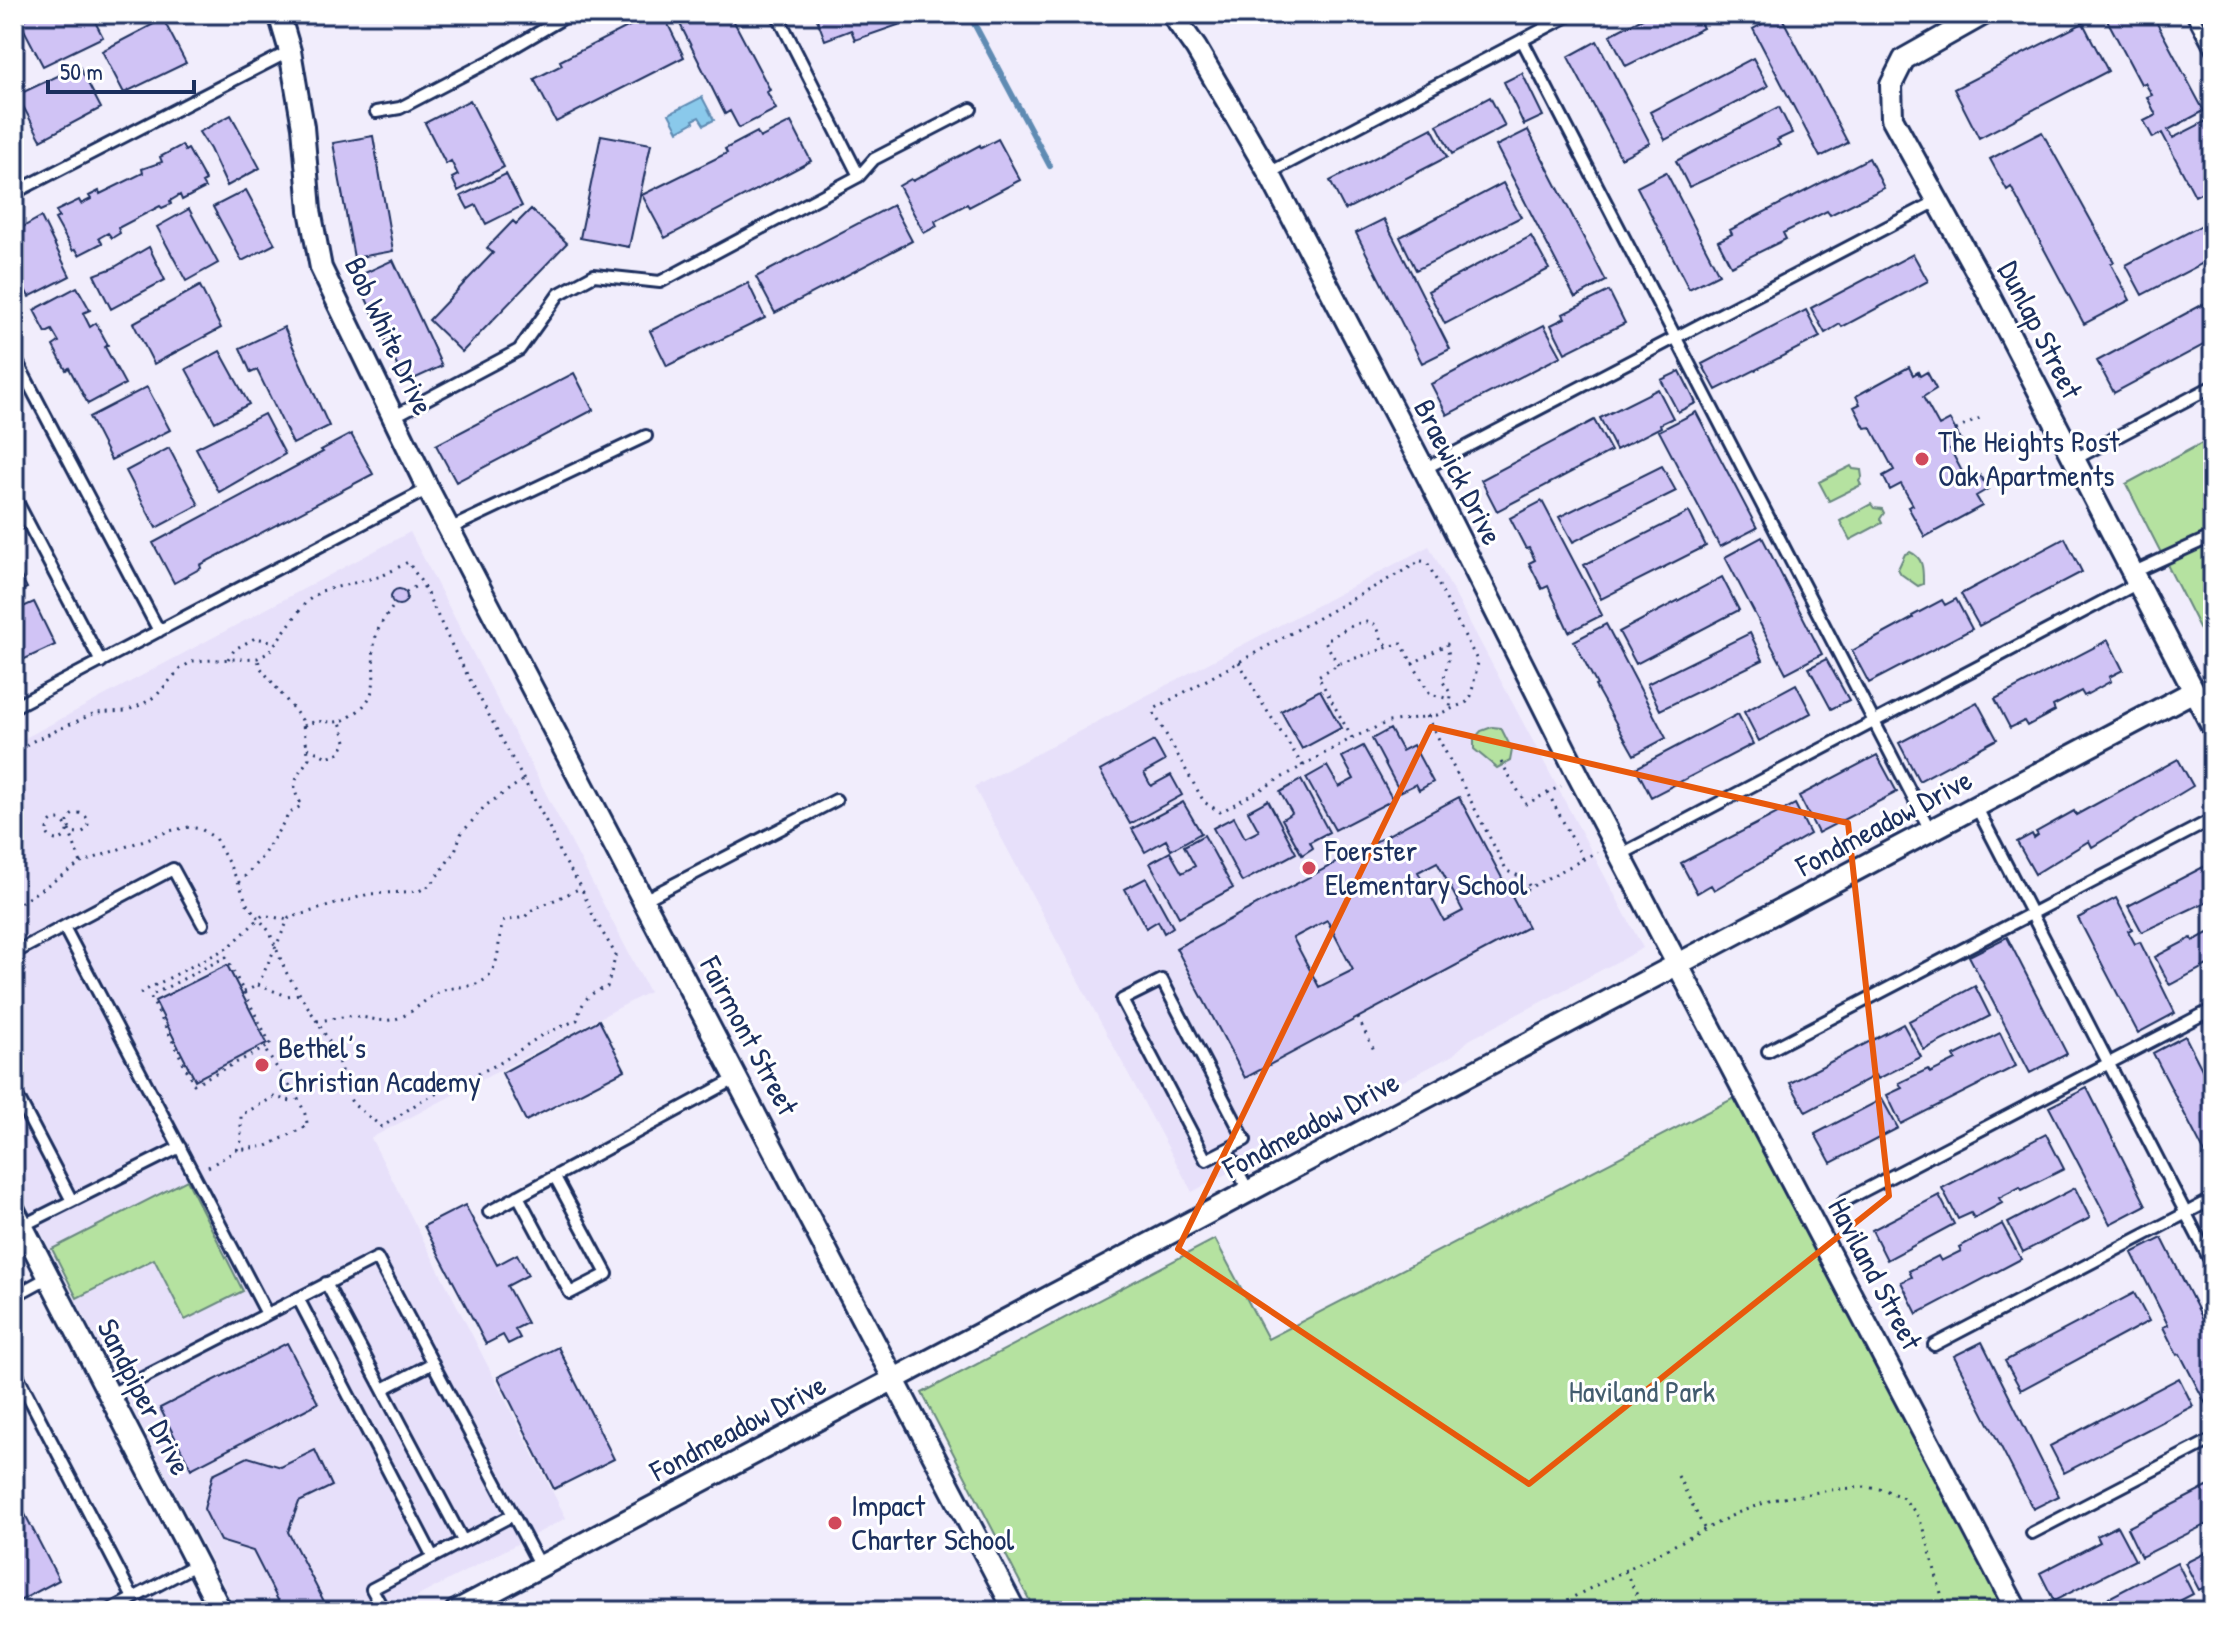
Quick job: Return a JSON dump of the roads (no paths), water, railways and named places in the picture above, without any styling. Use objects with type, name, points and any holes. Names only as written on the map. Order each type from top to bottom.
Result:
[{"type":"street","name":"Bob White Drive","points":[[279,14],[290,51],[303,127],[310,210],[321,268],[428,489]]},
{"type":"street","name":"Braewick Drive","points":[[1172,14],[1196,48],[1269,173],[1679,965]]},
{"type":"street","name":"Dunlap Street","points":[[1984,14],[1904,59],[1891,85],[1892,118],[1984,285],[2213,728]]},
{"type":"street","name":"Fairmont Street","points":[[428,489],[1015,1611]]},
{"type":"street","name":"Fondmeadow Drive","points":[[456,1611],[2194,691]]},
{"type":"street","name":"Haviland Street","points":[[1679,965],[2017,1611]]},
{"type":"street","name":"Sandpiper Drive","points":[[18,1218],[221,1611]]},
{"type":"lane","points":[[376,112],[400,108],[490,61],[570,14]]},
{"type":"lane","points":[[777,14],[859,176]]},
{"type":"lane","points":[[1269,173],[1572,14]]},
{"type":"lane","points":[[2192,14],[2213,53]]},
{"type":"lane","points":[[1522,40],[1931,832]]},
{"type":"lane","points":[[14,193],[290,51]]},
{"type":"lane","points":[[393,417],[519,350],[559,294],[594,275],[660,282],[859,176],[874,159],[971,109]]},
{"type":"lane","points":[[1424,469],[1937,201]]},
{"type":"lane","points":[[14,356],[159,631]]},
{"type":"lane","points":[[2073,460],[2213,386]]},
{"type":"lane","points":[[449,529],[646,436]]},
{"type":"lane","points":[[14,707],[428,489]]},
{"type":"lane","points":[[14,496],[101,662]]},
{"type":"lane","points":[[1617,849],[1874,722],[2213,536]]},
{"type":"lane","points":[[644,900],[836,800]]},
{"type":"lane","points":[[1977,808],[2213,1266]]},
{"type":"lane","points":[[1768,1051],[2213,819]]},
{"type":"lane","points":[[14,953],[173,869],[203,924]]},
{"type":"lane","points":[[64,927],[267,1314]]},
{"type":"lane","points":[[1162,980],[1245,1140],[1227,1150],[1206,1160],[1122,1000],[1162,980]]},
{"type":"lane","points":[[1844,1201],[2213,1009]]},
{"type":"lane","points":[[489,1212],[737,1078]]},
{"type":"lane","points":[[14,1090],[72,1201]]},
{"type":"lane","points":[[18,1218],[72,1201],[180,1147]]},
{"type":"lane","points":[[1227,1150],[1249,1192]]},
{"type":"lane","points":[[518,1196],[570,1293],[582,1287],[607,1274],[555,1177]]},
{"type":"lane","points":[[1934,1345],[2213,1199]]},
{"type":"lane","points":[[109,1395],[377,1258],[540,1566]]},
{"type":"lane","points":[[14,1296],[49,1277]]},
{"type":"lane","points":[[326,1283],[463,1541]]},
{"type":"lane","points":[[298,1298],[433,1557]]},
{"type":"lane","points":[[383,1389],[433,1363]]},
{"type":"lane","points":[[14,1369],[133,1598]]},
{"type":"lane","points":[[2032,1533],[2213,1439]]},
{"type":"lane","points":[[384,1611],[372,1589],[513,1515]]},
{"type":"lane","points":[[109,1611],[197,1564]]},
{"type":"water","points":[[702,97],[714,120],[704,125],[699,117],[678,131],[669,114]]},
{"type":"waterway","points":[[969,14],[1050,166]]},
{"type":"place","name":"The Heights Post Oak Apartments","points":[[1922,459]]},
{"type":"place","name":"Foerster Elementary School","points":[[1309,868]]},
{"type":"place","name":"Bethel’s Christian Academy","points":[[262,1065]]},
{"type":"place","name":"Impact Charter School","points":[[835,1523]]},
{"type":"park label","name":"Haviland Park","points":[[1642,1392]]}]
